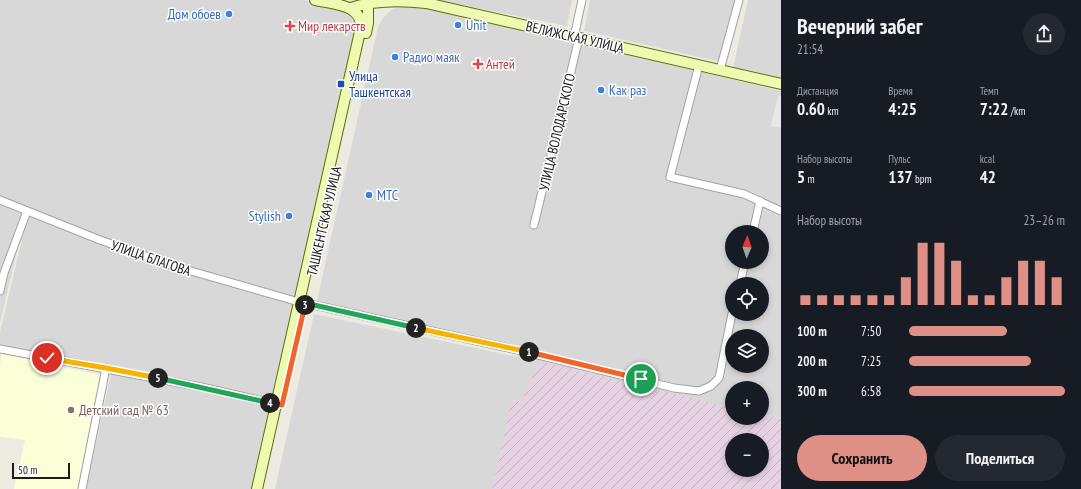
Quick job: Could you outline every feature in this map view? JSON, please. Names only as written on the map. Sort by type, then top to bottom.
[{"type":"main road","name":"ВЕЛИЖСКАЯ УЛИЦА","points":[[315,0],[359,3],[401,0],[426,3],[781,84]]},
{"type":"main road","name":"ТАШКЕНТСКАЯ УЛИЦА","points":[[302,302],[364,41],[368,18],[359,3]]},
{"type":"main road","name":"ТАШКЕНТСКАЯ УЛИЦА","points":[[264,489],[267,460],[361,27],[360,18],[355,12],[359,3]]},
{"type":"main road","name":"ТАШКЕНТСКАЯ УЛИЦА","points":[[257,489],[267,460]]},
{"type":"street","name":"УЛИЦА ВОЛОДАРСКОГО","points":[[534,225],[577,37],[582,0]]},
{"type":"street","points":[[720,70],[739,0]]},
{"type":"street","points":[[699,65],[670,177],[744,194],[781,211]]},
{"type":"street","name":"УЛИЦА БЛАГОВА","points":[[0,200],[113,245],[177,267],[302,302],[526,352],[674,388],[699,391],[711,386],[719,378],[731,321]]},
{"type":"street","points":[[755,225],[760,201]]},
{"type":"street","points":[[0,291],[4,273],[27,211]]},
{"type":"street","points":[[0,349],[201,387],[279,405]]},
{"type":"street","points":[[82,489],[106,368]]},
{"type":"shaded area","points":[[0,0],[304,0],[348,11],[358,23],[296,295],[290,296],[201,274],[0,200]]},
{"type":"shaded area","points":[[437,0],[572,0],[567,26]]},
{"type":"shaded area","points":[[590,0],[740,0],[726,63],[584,31]]},
{"type":"shaded area","points":[[748,0],[781,0],[781,79],[733,68]]},
{"type":"shaded area","points":[[416,5],[781,91],[781,418],[769,415],[769,381],[725,381],[725,406],[717,404],[522,402],[513,400],[492,489],[275,489],[314,314],[538,361],[523,350],[316,305],[378,27],[383,18],[391,10],[401,6]]},
{"type":"shaded area","points":[[778,96],[781,96],[781,128],[771,126]]},
{"type":"shaded area","points":[[0,203],[26,213],[0,323]]},
{"type":"shaded area","points":[[28,214],[77,232],[121,252],[184,273],[290,301],[296,305],[277,402],[0,349],[0,332]]},
{"type":"shaded area","points":[[2,354],[100,375],[77,489],[14,489],[25,440],[0,437],[0,364]]},
{"type":"shaded area","points":[[539,361],[725,406],[725,425],[769,425],[769,415],[781,418],[781,489],[492,489],[512,400],[522,401]]},
{"type":"shaded area","points":[[111,374],[276,404],[258,489],[86,489]]},
{"type":"place","name":"Дом обоев","points":[[229,14]]},
{"type":"place","name":"Unit","points":[[458,25]]},
{"type":"place","name":"Мир лекарств","points":[[290,26]]},
{"type":"place","name":"Радио маяк","points":[[395,57]]},
{"type":"place","name":"Антей","points":[[478,64]]},
{"type":"place","name":"Улица Ташкентская","points":[[341,84]]},
{"type":"place","name":"Как раз","points":[[601,90]]},
{"type":"place","name":"МТС","points":[[369,195]]},
{"type":"place","name":"Stylish","points":[[289,216]]},
{"type":"place","name":"Детский сад № 63","points":[[71,410]]},
{"type":"route","points":[[47,358],[201,387],[282,405],[305,303],[641,379]]}]
